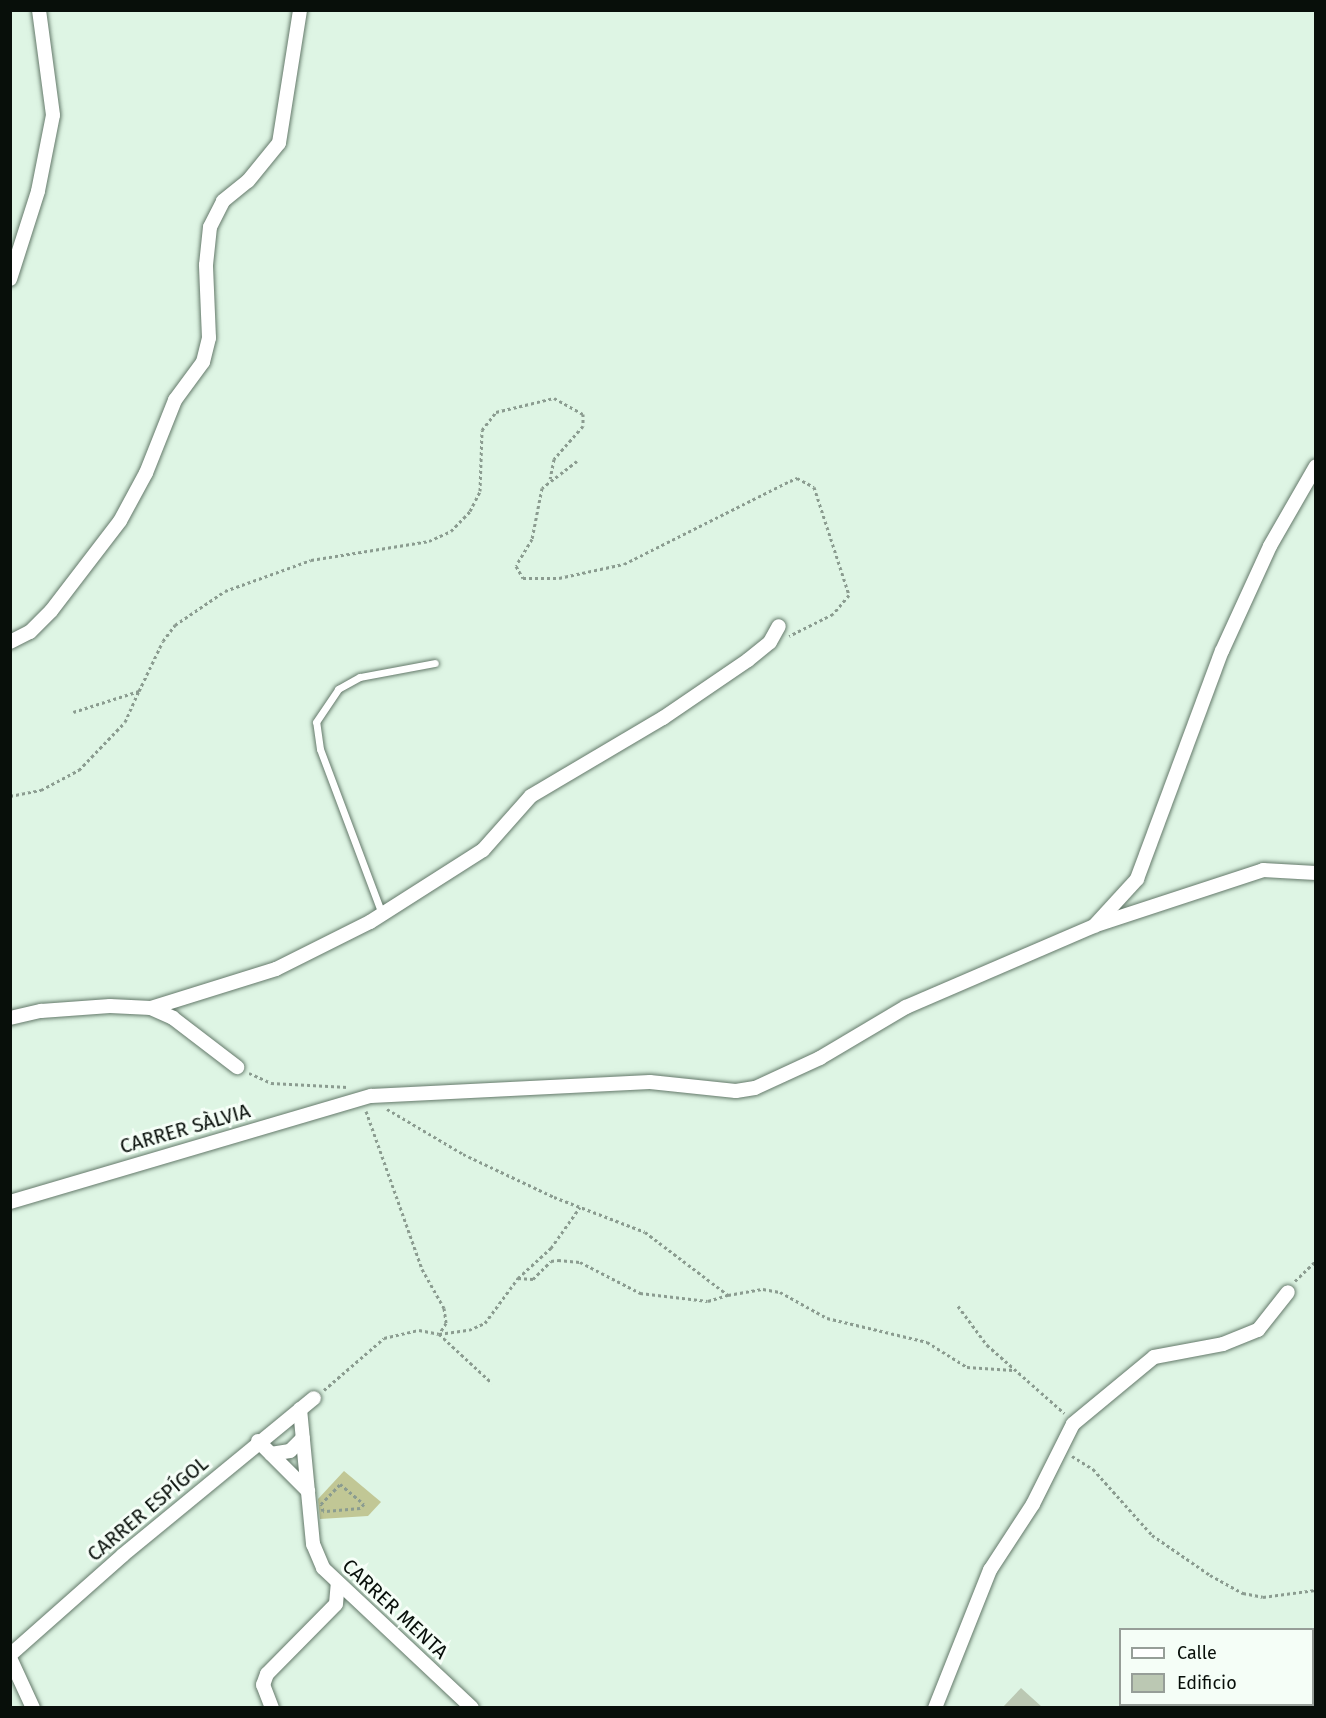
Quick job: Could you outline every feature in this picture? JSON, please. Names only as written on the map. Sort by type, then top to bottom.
[{"type":"street","points":[[10,279],[38,190],[54,115],[39,10]]},
{"type":"street","points":[[10,642],[30,632],[51,611],[120,521],[146,473],[175,400],[202,362],[209,338],[206,265],[210,227],[223,201],[254,175],[279,143],[300,10]]},
{"type":"street","points":[[1094,926],[1137,879],[1222,651],[1270,546],[1316,466]]},
{"type":"street","points":[[10,1018],[52,1010],[151,1008],[276,969],[382,914],[483,850],[531,796],[663,718],[770,642],[779,626]]},
{"type":"street","name":"CARRER SÀLVIA","points":[[10,1202],[368,1097],[650,1082],[736,1091],[755,1089],[820,1058],[906,1007],[1094,926],[1263,870],[1316,873]]},
{"type":"street","points":[[151,1008],[172,1018],[237,1067]]},
{"type":"street","points":[[935,1707],[990,1570],[1033,1504],[1073,1424],[1154,1358],[1223,1344],[1258,1330],[1288,1292]]},
{"type":"street","name":"CARRER ESPÍGOL","points":[[10,1657],[258,1441],[314,1398]]},
{"type":"street","name":"CARRER MENTA","points":[[300,1409],[313,1544],[323,1568],[472,1707]]},
{"type":"street","points":[[271,1454],[290,1450],[303,1438]]},
{"type":"street","points":[[258,1441],[308,1491]]},
{"type":"street","points":[[272,1707],[263,1685],[267,1674],[336,1604],[338,1583]]},
{"type":"street","points":[[336,1604],[365,1607]]},
{"type":"street","points":[[10,1657],[33,1707]]},
{"type":"lane","points":[[382,914],[320,749],[316,722],[338,689],[360,677],[435,663]]},
{"type":"path","points":[[10,796],[41,790],[79,770],[125,722],[163,641],[175,625],[225,591],[311,560],[429,541],[451,531],[470,511],[480,492],[482,430],[496,412],[554,398],[583,414],[583,426],[554,459],[550,479]]},
{"type":"path","points":[[578,461],[550,479],[542,488],[532,538],[516,566],[523,578],[559,578],[624,564],[797,478],[814,487],[849,595],[832,614],[799,633],[770,642]]},
{"type":"path","points":[[73,712],[139,691]]},
{"type":"path","points":[[237,1067],[271,1083],[354,1088],[402,1121],[453,1148],[580,1207],[645,1232],[728,1295]]},
{"type":"path","points":[[368,1097],[368,1119],[408,1220],[422,1269],[444,1308],[446,1323],[439,1334]]},
{"type":"path","points":[[314,1398],[384,1338],[401,1332],[439,1334],[469,1330],[485,1323],[518,1278],[551,1248],[580,1207]]},
{"type":"path","points":[[518,1278],[533,1279],[551,1261],[558,1260],[580,1262],[640,1293],[708,1301],[762,1289],[780,1292],[827,1318],[927,1342],[967,1367],[1013,1370]]},
{"type":"path","points":[[1288,1292],[1316,1261]]},
{"type":"path","points":[[958,1306],[987,1345],[1013,1370],[1057,1405],[1073,1424]]},
{"type":"path","points":[[439,1334],[492,1383]]},
{"type":"path","points":[[1060,1451],[1093,1468],[1152,1536],[1218,1579],[1244,1593],[1263,1597],[1316,1590]]},
{"type":"path","points":[[340,1484],[364,1504],[360,1508],[323,1511],[321,1504],[340,1484]]},
{"type":"green space","points":[[344,1471],[381,1502],[368,1516],[320,1519],[318,1499]]},
{"type":"building","points":[[1021,1688],[1042,1707],[1003,1707]]}]
